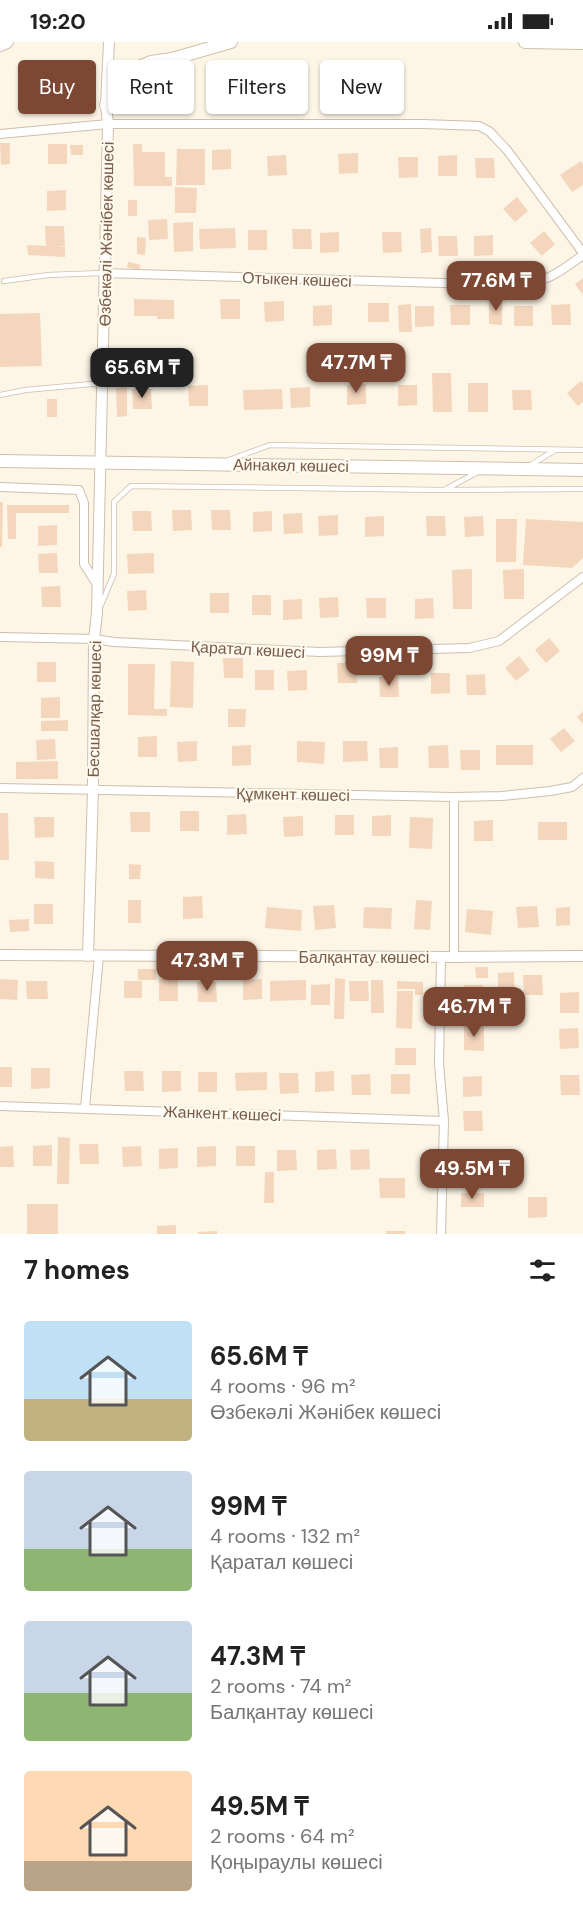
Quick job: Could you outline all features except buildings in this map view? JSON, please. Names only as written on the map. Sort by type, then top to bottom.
[{"type":"main road","points":[[0,45],[7,42]]},
{"type":"main road","points":[[106,105],[125,72],[151,62],[172,59],[231,42]]},
{"type":"main road","points":[[525,42],[583,43]]},
{"type":"main road","name":"Айнакөл көшесі","points":[[0,461],[583,470]]},
{"type":"street","name":"Өзбекәлі Жәнібек көшесі","points":[[101,462],[109,42]]},
{"type":"street","points":[[0,134],[108,124],[479,126],[489,131],[507,150],[583,254]]},
{"type":"street","name":"Отыкен көшесі","points":[[104,273],[513,285],[536,283],[548,279],[583,254]]},
{"type":"street","name":"Бесшалқар көшесі","points":[[94,956],[94,639],[97,613],[101,462]]},
{"type":"street","points":[[0,487],[79,490],[84,503],[84,564],[98,587]]},
{"type":"street","name":"Қаратал көшесі","points":[[0,637],[94,639],[114,642],[320,652],[469,648],[499,641],[583,577]]},
{"type":"street","name":"Құмкент көшесі","points":[[0,788],[454,797],[502,796],[550,791],[572,787],[583,778]]},
{"type":"street","points":[[454,797],[454,957]]},
{"type":"street","name":"Балқантау көшесі","points":[[0,955],[583,956]]},
{"type":"street","points":[[85,1108],[94,956]]},
{"type":"street","points":[[441,957],[440,1064],[444,1121],[441,1234]]},
{"type":"street","name":"Жанкент көшесі","points":[[0,1106],[444,1121]]},
{"type":"lane","name":"Отыкен көшесі","points":[[4,281],[48,275],[104,273]]},
{"type":"lane","points":[[0,395],[25,390],[103,383]]},
{"type":"lane","points":[[216,464],[270,445],[583,450]]},
{"type":"lane","points":[[524,469],[555,450]]},
{"type":"lane","points":[[444,490],[483,468]]},
{"type":"lane","points":[[97,613],[114,574],[114,502],[131,486],[444,490],[583,489]]}]
